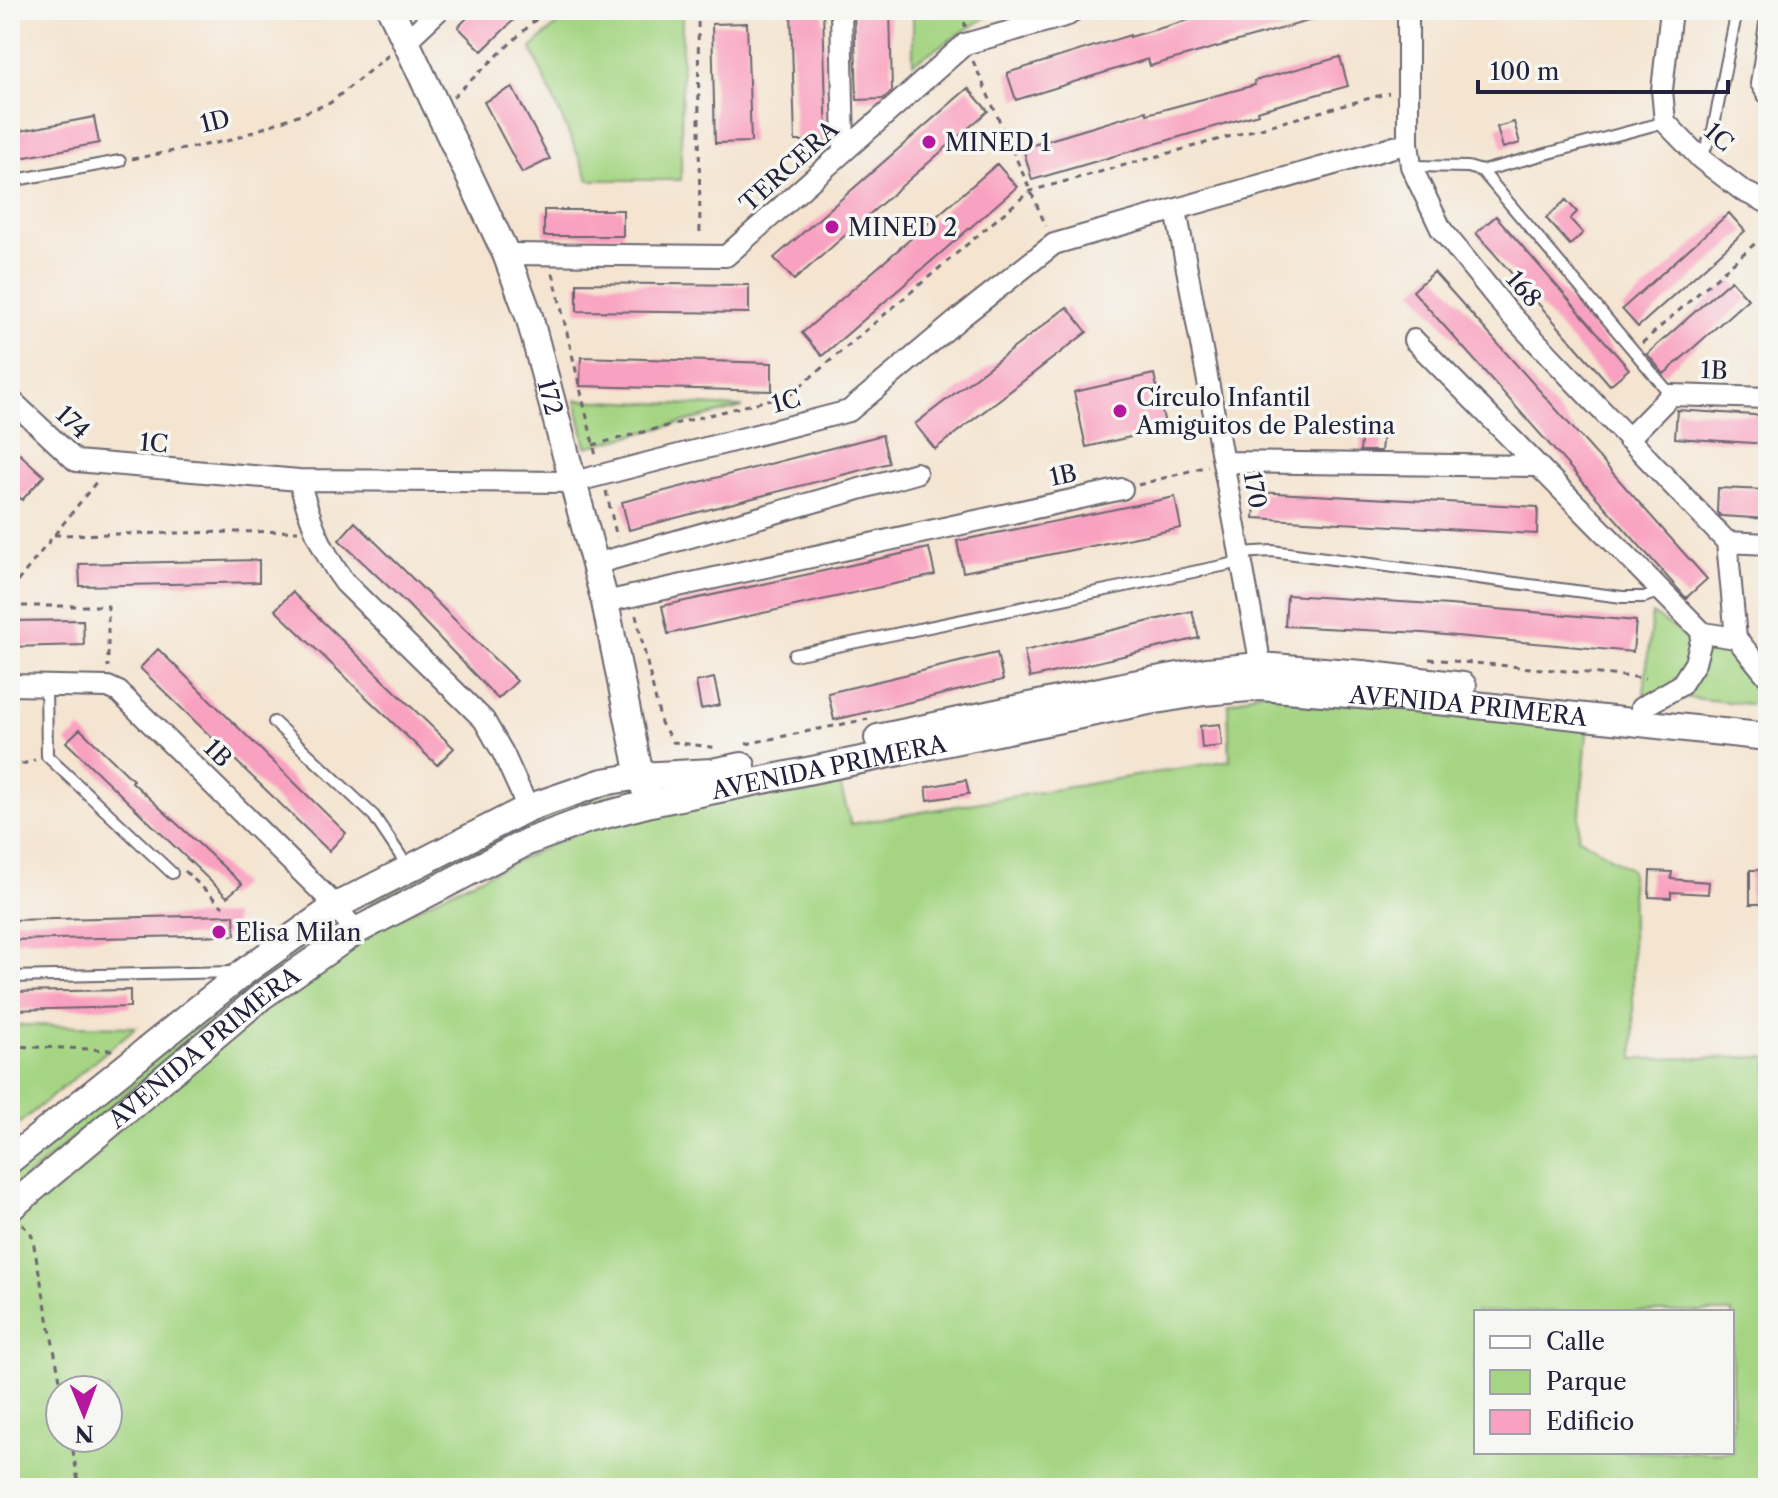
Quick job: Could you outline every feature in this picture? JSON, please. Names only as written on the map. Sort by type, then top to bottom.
[{"type":"street","name":"172","points":[[391,10],[506,254],[529,316],[605,602],[640,776],[651,803]]},
{"type":"street","points":[[406,41],[439,10]]},
{"type":"street","points":[[841,10],[844,151]]},
{"type":"street","name":"TERCERA","points":[[506,254],[726,256],[965,44],[1068,15],[1074,10]]},
{"type":"street","name":"168","points":[[1408,10],[1408,143],[1411,166],[1441,229],[1508,312],[1727,542]]},
{"type":"street","points":[[1665,122],[1662,90],[1671,10]]},
{"type":"street","name":"1C","points":[[1665,122],[1701,159],[1743,191],[1768,203]]},
{"type":"street","name":"1C","points":[[109,465],[299,480],[574,482],[849,411],[1054,244],[1408,143]]},
{"type":"street","name":"170","points":[[1176,210],[1260,676]]},
{"type":"street","points":[[1414,340],[1703,633],[1736,638]]},
{"type":"street","name":"1B","points":[[1628,439],[1671,395],[1768,398]]},
{"type":"street","name":"174","points":[[10,399],[76,461],[109,465]]},
{"type":"street","points":[[1223,462],[1538,466]]},
{"type":"street","points":[[595,564],[916,473]]},
{"type":"street","points":[[299,480],[314,531],[328,559],[345,583],[484,720],[494,734],[528,808]]},
{"type":"street","name":"1B","points":[[605,602],[1122,489]]},
{"type":"street","points":[[1768,544],[1727,542],[1736,638],[1768,677]]},
{"type":"street","points":[[1641,708],[1681,685],[1695,663],[1703,633]]},
{"type":"street","name":"AVENIDA PRIMERA","points":[[10,1160],[244,972],[336,906],[528,808],[603,782],[640,776],[712,772],[1207,671],[1448,702],[1768,737]]},
{"type":"street","name":"AVENIDA PRIMERA","points":[[10,1208],[262,996],[356,931],[527,842],[586,820],[651,803],[1204,692],[1260,676],[1362,674],[1768,720]]},
{"type":"street","points":[[10,685],[108,687]]},
{"type":"street","name":"1B","points":[[108,687],[119,692],[336,906],[356,931]]},
{"type":"lane","points":[[1701,159],[1713,130],[1737,10]]},
{"type":"lane","points":[[1767,10],[1756,84],[1763,96],[1768,97]]},
{"type":"lane","points":[[1411,166],[1468,167],[1482,171],[1665,122]]},
{"type":"lane","points":[[10,181],[120,161]]},
{"type":"lane","points":[[1482,171],[1671,395]]},
{"type":"lane","points":[[794,655],[1272,551],[1622,597],[1644,597],[1661,591]]},
{"type":"lane","points":[[46,684],[47,756],[172,873]]},
{"type":"lane","points":[[274,722],[374,816],[409,868]]},
{"type":"lane","points":[[10,977],[244,972]]},
{"type":"path","points":[[438,110],[546,10]]},
{"type":"path","points":[[698,10],[700,256]]},
{"type":"path","points":[[964,10],[965,44],[1054,244]]},
{"type":"path","points":[[1434,10],[1434,17]]},
{"type":"path","name":"1D","points":[[120,161],[231,140],[330,103],[406,41]]},
{"type":"path","points":[[593,445],[791,394],[1030,191],[1408,88]]},
{"type":"path","points":[[1633,351],[1768,232]]},
{"type":"path","points":[[549,254],[621,555]]},
{"type":"path","points":[[1122,489],[1223,462]]},
{"type":"path","points":[[10,591],[109,465]]},
{"type":"path","points":[[54,535],[314,531]]},
{"type":"path","points":[[632,596],[661,723],[673,742],[723,748]]},
{"type":"path","points":[[10,606],[108,606],[108,687]]},
{"type":"path","points":[[739,745],[880,717]]},
{"type":"path","points":[[10,1046],[144,1051]]},
{"type":"path","points":[[10,1208],[32,1236],[59,1374]]},
{"type":"path","points":[[74,1454],[79,1488]]},
{"type":"green space","points":[[573,10],[682,10],[681,180],[589,180],[531,48]]},
{"type":"green space","points":[[913,10],[1027,10],[988,16],[913,63]]},
{"type":"green space","points":[[576,400],[743,407],[586,447]]},
{"type":"green space","points":[[1652,614],[1688,637],[1724,651],[1768,706],[1644,693]]},
{"type":"green space","points":[[1267,689],[1588,722],[1578,837],[1631,870],[1634,1059],[1768,1057],[1768,1488],[10,1488],[10,1213],[305,966],[447,893],[611,817],[833,760],[851,824],[1230,760],[1228,704]]},
{"type":"green space","points":[[618,792],[601,802],[537,826],[375,910],[370,908],[370,902],[521,821],[585,799]]},
{"type":"green space","points":[[326,926],[328,932],[323,938],[249,990],[10,1191],[10,1172],[130,1074]]},
{"type":"green space","points":[[10,1025],[136,1027],[10,1131]]},
{"type":"building","points":[[475,10],[524,10],[482,51],[458,27]]},
{"type":"building","points":[[791,10],[823,10],[827,141],[795,141]]},
{"type":"building","points":[[854,10],[890,10],[892,91],[883,99],[857,100]]},
{"type":"building","points":[[1223,10],[1332,10],[1333,14],[1150,66],[1148,59],[1016,100],[1007,73]]},
{"type":"building","points":[[747,23],[751,142],[715,143],[712,24]]},
{"type":"building","points":[[1340,57],[1348,86],[1032,180],[1023,148],[1146,111],[1147,114],[1255,85],[1254,81]]},
{"type":"building","points":[[512,87],[550,159],[522,173],[484,102]]},
{"type":"building","points":[[968,88],[988,111],[794,280],[774,258]]},
{"type":"building","points":[[94,117],[99,143],[10,160],[10,133]]},
{"type":"building","points":[[1514,122],[1520,143],[1503,148],[1497,127]]},
{"type":"building","points":[[997,164],[1017,187],[822,356],[802,333]]},
{"type":"building","points":[[1566,200],[1577,212],[1570,219],[1583,233],[1570,245],[1546,218]]},
{"type":"building","points":[[544,210],[623,210],[623,236],[544,236]]},
{"type":"building","points":[[1729,213],[1745,231],[1638,327],[1622,309]]},
{"type":"building","points":[[1496,216],[1629,369],[1610,385],[1476,233]]},
{"type":"building","points":[[1434,272],[1707,579],[1686,598],[1413,291]]},
{"type":"building","points":[[1731,280],[1748,299],[1664,374],[1647,354]]},
{"type":"building","points":[[577,283],[749,285],[749,313],[577,311]]},
{"type":"building","points":[[1067,307],[1087,332],[935,449],[915,424]]},
{"type":"building","points":[[581,357],[772,363],[772,391],[580,386]]},
{"type":"building","name":"Círculo Infantil Amiguitos de Palestina","points":[[1154,374],[1166,429],[1086,447],[1074,392]]},
{"type":"building","points":[[1677,410],[1768,416],[1768,444],[1675,438]]},
{"type":"building","points":[[1362,431],[1383,432],[1381,451],[1360,451]]},
{"type":"building","points":[[882,435],[889,463],[629,530],[622,502]]},
{"type":"building","points":[[10,445],[44,476],[22,500],[10,489]]},
{"type":"building","points":[[1718,488],[1768,490],[1768,519],[1721,516],[1717,512]]},
{"type":"building","points":[[1256,492],[1538,507],[1537,534],[1254,518]]},
{"type":"building","points":[[1175,497],[1181,528],[963,572],[957,541]]},
{"type":"building","points":[[355,522],[517,681],[498,699],[407,604],[339,540]]},
{"type":"building","points":[[929,548],[935,575],[668,634],[662,606]]},
{"type":"building","points":[[259,560],[259,582],[80,586],[79,564]]},
{"type":"building","points":[[292,592],[454,748],[437,765],[275,610]]},
{"type":"building","points":[[1287,595],[1636,621],[1633,652],[1423,633],[1285,626]]},
{"type":"building","points":[[1192,611],[1199,638],[1030,678],[1024,651]]},
{"type":"building","points":[[83,620],[84,645],[10,647],[10,621]]},
{"type":"building","points":[[158,649],[346,833],[329,851],[140,668]]},
{"type":"building","points":[[997,653],[1003,680],[834,720],[828,693]]},
{"type":"building","points":[[714,678],[720,705],[701,709],[696,682]]},
{"type":"building","points":[[1220,724],[1222,746],[1202,748],[1200,726]]},
{"type":"building","points":[[80,729],[242,884],[227,897],[66,742]]},
{"type":"building","points":[[966,780],[969,794],[928,800],[926,787]]},
{"type":"building","points":[[1750,870],[1768,870],[1767,904],[1750,904]]},
{"type":"building","points":[[1650,871],[1672,872],[1671,879],[1709,882],[1708,894],[1671,892],[1671,898],[1649,897]]},
{"type":"building","points":[[234,915],[235,935],[10,940],[10,920]]},
{"type":"building","points":[[130,990],[130,1007],[10,1010],[10,992]]},
{"type":"place","name":"MINED 1","points":[[929,142]]},
{"type":"place","name":"MINED 2","points":[[832,227]]},
{"type":"place","name":"Círculo Infantil Amiguitos de Palestina","points":[[1120,411]]},
{"type":"place","name":"Elisa Milan","points":[[219,932]]}]
